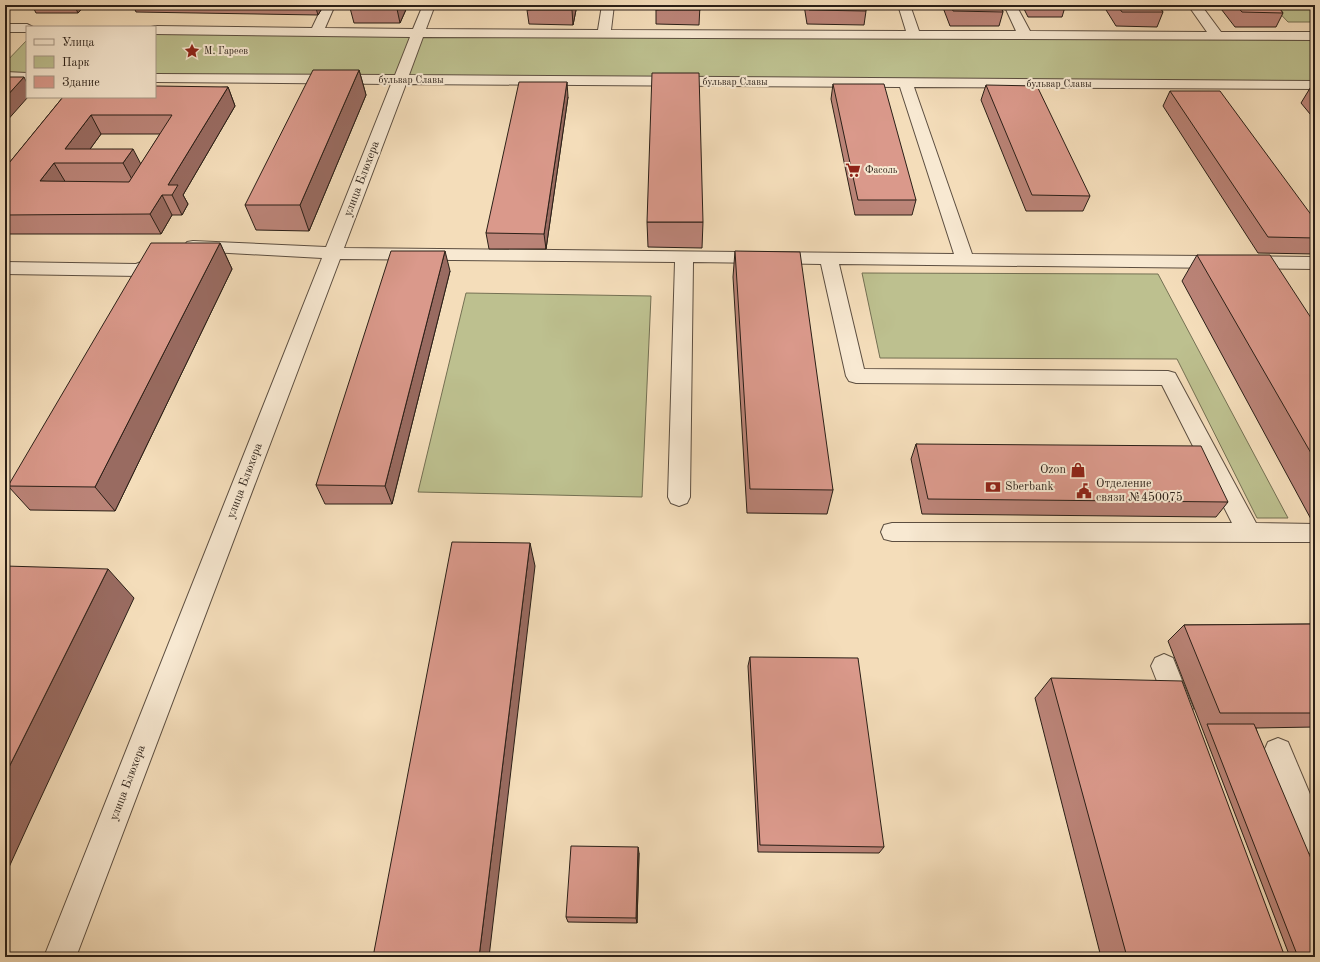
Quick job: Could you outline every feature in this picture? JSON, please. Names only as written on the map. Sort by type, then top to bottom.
[{"type":"street","points":[[316,32],[329,5]]},
{"type":"street","name":"улица Блюхера","points":[[60,957],[429,5]]},
{"type":"street","points":[[604,34],[608,5]]},
{"type":"street","points":[[904,5],[914,35]]},
{"type":"street","points":[[1010,5],[1025,35]]},
{"type":"street","points":[[1194,5],[1217,36]]},
{"type":"street","points":[[5,28],[26,28]]},
{"type":"street","points":[[156,30],[604,34],[1315,36]]},
{"type":"street","points":[[5,76],[26,77]]},
{"type":"street","name":"бульвар Славы","points":[[156,78],[1315,85]]},
{"type":"street","points":[[906,83],[966,260]]},
{"type":"street","points":[[5,268],[139,270],[194,246],[334,253],[1315,264]]},
{"type":"street","points":[[679,497],[684,257]]},
{"type":"street","points":[[829,258],[856,376],[1168,378],[1249,533]]},
{"type":"street","points":[[1259,263],[1272,283]]},
{"type":"street","points":[[892,532],[1315,533]]},
{"type":"street","points":[[1164,666],[1188,730]]},
{"type":"street","points":[[1278,751],[1315,841]]},
{"type":"green space","points":[[1272,5],[1315,5],[1315,22],[1288,22]]},
{"type":"green space","points":[[156,33],[1315,40],[1315,83],[156,75]]},
{"type":"green space","points":[[26,41],[26,74],[5,74],[5,63]]},
{"type":"green space","points":[[862,273],[1158,274],[1288,518],[1257,518],[1177,359],[880,358]]},
{"type":"green space","points":[[466,293],[651,296],[642,497],[418,492]]},
{"type":"building","points":[[352,5],[398,5],[397,9],[350,8]]},
{"type":"building","points":[[529,5],[573,5],[572,10],[527,10]]},
{"type":"building","points":[[656,5],[700,5],[700,10],[656,10]]},
{"type":"building","points":[[808,5],[865,5],[866,11],[809,10]]},
{"type":"building","points":[[951,5],[1000,5],[1003,12],[953,11]]},
{"type":"building","points":[[1031,5],[1064,5],[1065,7],[1032,7]]},
{"type":"building","points":[[1117,5],[1158,5],[1163,12],[1122,12]]},
{"type":"building","points":[[1236,5],[1277,5],[1283,13],[1242,12]]},
{"type":"building","points":[[313,70],[359,70],[300,205],[245,205]]},
{"type":"building","points":[[652,73],[699,73],[703,222],[647,222]]},
{"type":"building","points":[[5,77],[24,77],[5,98]]},
{"type":"building","points":[[519,82],[567,82],[544,234],[486,233]]},
{"type":"building","points":[[833,84],[884,84],[916,200],[858,200]]},
{"type":"building","points":[[986,85],[1037,86],[1090,196],[1032,195]]},
{"type":"building","points":[[156,86],[228,87],[168,185],[178,185],[172,195],[162,195],[150,214],[5,215],[5,168],[62,98],[156,98]],"holes":[[[91,115],[172,115],[129,182],[40,181],[54,163],[123,163],[133,149],[65,149]]]},
{"type":"building","points":[[1170,91],[1220,91],[1315,220],[1315,238],[1268,237]]},
{"type":"building","points":[[151,243],[220,243],[95,487],[8,486]]},
{"type":"building","points":[[391,251],[445,251],[385,486],[316,485]]},
{"type":"building","points":[[735,251],[800,252],[833,490],[750,489]]},
{"type":"building","points":[[1197,255],[1270,255],[1315,324],[1315,460]]},
{"type":"building","points":[[916,444],[1201,446],[1228,502],[928,499]]},
{"type":"building","points":[[452,542],[530,543],[479,957],[373,957]]},
{"type":"building","points":[[5,566],[108,569],[5,775]]},
{"type":"building","points":[[1315,624],[1315,713],[1220,713],[1184,625]]},
{"type":"building","points":[[750,657],[858,658],[884,847],[760,845]]},
{"type":"building","points":[[1051,678],[1182,681],[1285,957],[1127,957]]},
{"type":"building","points":[[1207,724],[1254,724],[1315,868],[1315,957],[1298,957]]},
{"type":"building","points":[[571,846],[638,847],[636,918],[566,917]]},
{"type":"place","name":"М. Гареев","points":[[192,51]]},
{"type":"place","name":"Фасоль","points":[[853,170]]},
{"type":"place","name":"Ozon","points":[[1078,470]]},
{"type":"place","name":"Sberbank","points":[[993,487]]},
{"type":"place","name":"Отделение связи №450075","points":[[1084,491]]}]
